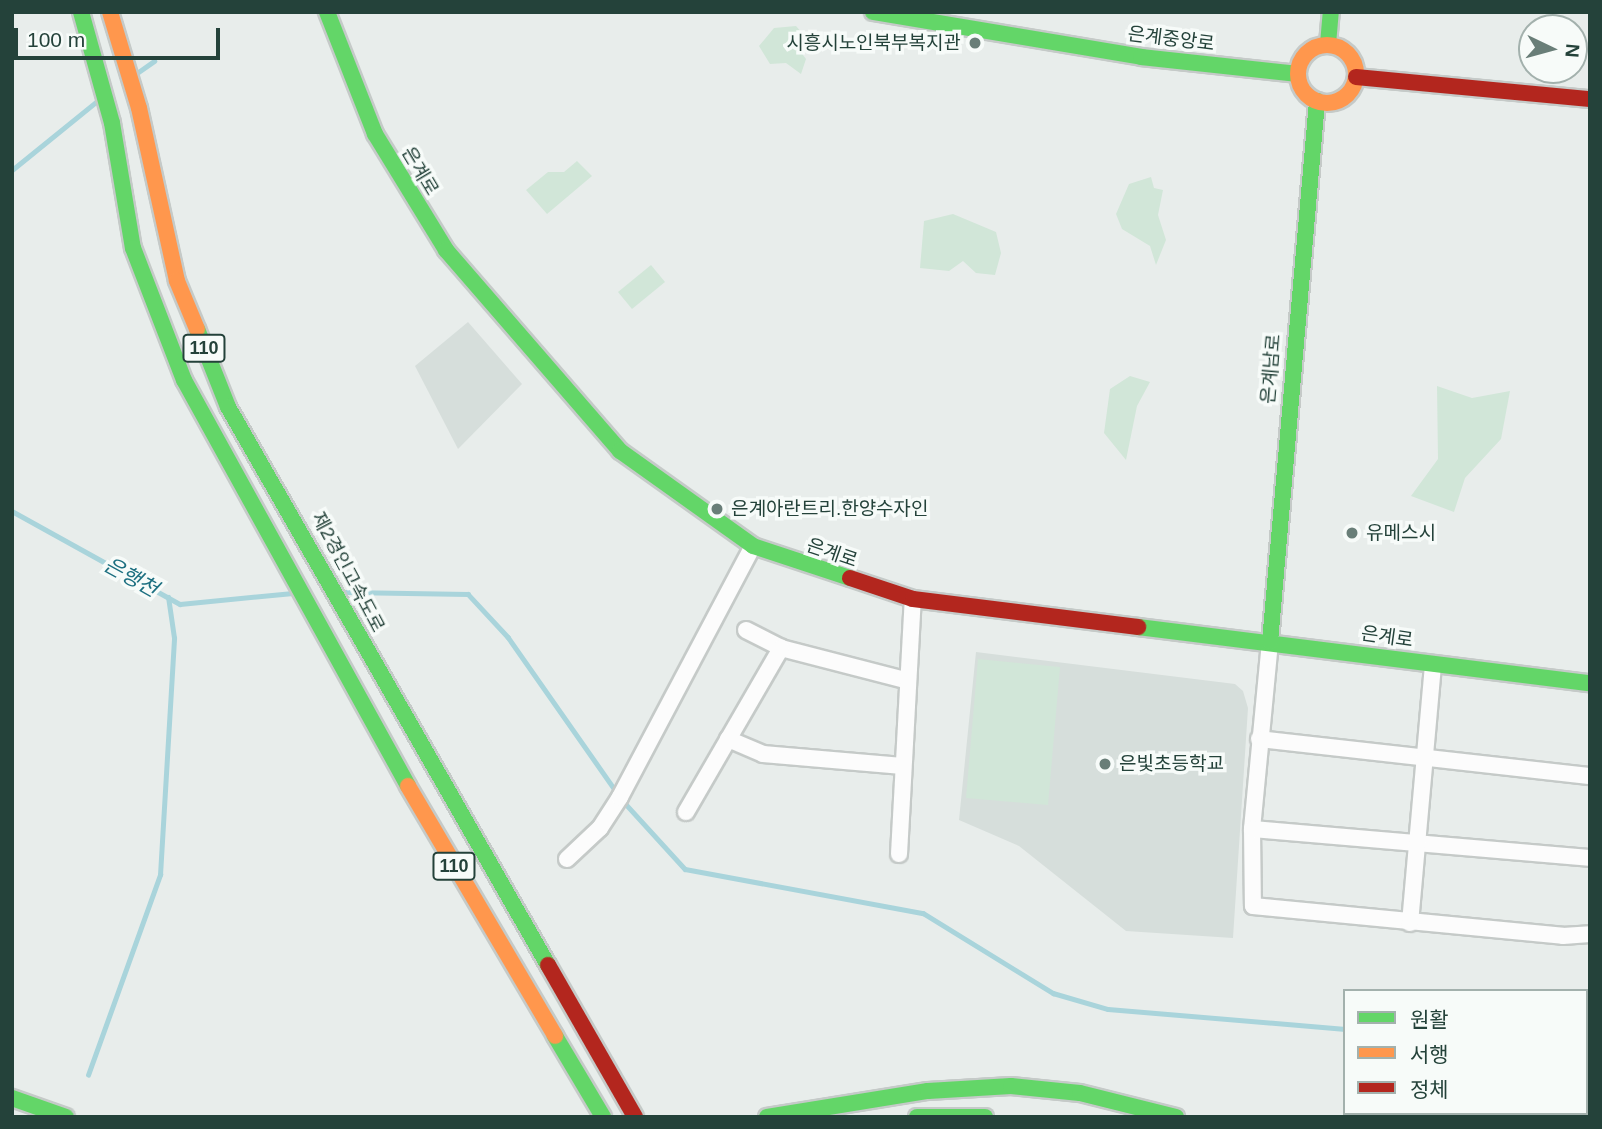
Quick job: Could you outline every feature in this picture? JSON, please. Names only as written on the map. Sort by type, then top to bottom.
[{"type":"main road","name":"110","points":[[81,12],[112,122],[133,248],[184,380],[313,610],[419,808],[603,1117]]},
{"type":"main road","name":"제2경인고속도로","points":[[110,12],[139,108],[187,306],[228,407],[324,565],[346,614],[635,1116]]},
{"type":"main road","name":"은계로","points":[[327,12],[375,134],[446,250],[486,302],[620,451],[753,545],[913,599],[1590,683]]},
{"type":"main road","name":"은계중앙로","points":[[873,12],[1141,57],[1298,74]]},
{"type":"main road","points":[[1328,44],[1331,12]]},
{"type":"main road","points":[[1328,44],[1352,59],[1356,77],[1342,99],[1317,102],[1303,90],[1298,74],[1304,56],[1328,44]]},
{"type":"main road","points":[[1356,77],[1590,99]]},
{"type":"main road","name":"은계남로","points":[[1270,642],[1317,102]]},
{"type":"main road","points":[[767,1117],[928,1091],[1011,1086],[1080,1093],[1176,1117]]},
{"type":"main road","points":[[12,1098],[66,1117]]},
{"type":"main road","points":[[917,1117],[985,1117]]},
{"type":"street","points":[[567,859],[600,828],[620,797],[753,545]]},
{"type":"street","points":[[899,854],[905,680],[913,599]]},
{"type":"street","points":[[746,630],[781,648],[905,680]]},
{"type":"street","points":[[1270,642],[1252,829],[1253,906],[1410,923],[1590,934]]},
{"type":"street","points":[[686,813],[781,648]]},
{"type":"street","points":[[1410,923],[1433,665]]},
{"type":"street","points":[[729,739],[755,753],[902,765]]},
{"type":"street","points":[[1259,739],[1590,776]]},
{"type":"street","points":[[1252,829],[1590,858]]},
{"type":"shaded area","points":[[468,322],[522,384],[458,449],[415,366]]},
{"type":"shaded area","name":"은빛초등학교","points":[[976,652],[1235,684],[1243,691],[1248,708],[1233,938],[1126,931],[1019,846],[959,820]]},
{"type":"green space","points":[[796,26],[811,43],[800,51],[806,59],[801,74],[786,63],[770,64],[759,46],[774,28]]},
{"type":"green space","points":[[577,161],[592,176],[547,214],[526,190],[548,172],[564,172]]},
{"type":"green space","points":[[1151,177],[1154,188],[1163,190],[1158,215],[1166,240],[1156,265],[1150,246],[1122,229],[1116,214],[1129,184]]},
{"type":"green space","points":[[953,214],[996,232],[1001,253],[995,275],[976,273],[963,261],[949,271],[920,268],[924,221]]},
{"type":"green space","points":[[651,265],[665,282],[632,309],[618,292]]},
{"type":"green space","points":[[1130,376],[1150,382],[1137,406],[1126,460],[1104,433],[1110,389]]},
{"type":"green space","points":[[1437,386],[1472,398],[1510,391],[1501,439],[1465,478],[1454,512],[1411,496],[1438,459]]},
{"type":"green space","points":[[978,659],[1060,667],[1048,805],[966,798]]},
{"type":"waterway","points":[[137,73],[154,61]]},
{"type":"waterway","points":[[12,170],[96,102]]},
{"type":"waterway","name":"은행천","points":[[12,511],[180,604],[292,593]]},
{"type":"waterway","points":[[346,592],[468,594],[508,637],[618,794]]},
{"type":"waterway","points":[[88,1075],[160,875],[174,638],[168,597]]},
{"type":"waterway","points":[[623,801],[685,869],[923,913],[1053,993],[1108,1009],[1343,1029]]},
{"type":"traffic: fast","points":[[81,12],[112,123],[133,248],[184,380],[408,786]]},
{"type":"traffic: fast","points":[[327,12],[375,134],[446,250],[620,451],[753,546],[850,578]]},
{"type":"traffic: fast","points":[[873,12],[1141,57],[1298,74]]},
{"type":"traffic: fast","points":[[1328,44],[1331,12]]},
{"type":"traffic: fast","points":[[1270,642],[1317,101]]},
{"type":"traffic: fast","points":[[197,329],[228,407],[548,965]]},
{"type":"traffic: fast","points":[[1138,627],[1590,683]]},
{"type":"traffic: fast","points":[[555,1036],[603,1117]]},
{"type":"traffic: fast","points":[[767,1117],[928,1091],[1011,1086],[1080,1093],[1176,1117]]},
{"type":"traffic: fast","points":[[12,1098],[66,1117]]},
{"type":"traffic: fast","points":[[1537,1117],[1540,1115]]},
{"type":"traffic: fast","points":[[917,1117],[985,1117]]},
{"type":"traffic: slow","points":[[110,12],[139,108],[177,281],[197,329]]},
{"type":"traffic: slow","points":[[1321,45],[1333,45],[1348,53],[1356,68],[1356,74],[1356,80],[1348,95],[1333,103],[1321,103],[1306,95],[1298,80],[1298,68],[1306,53],[1321,45]]},
{"type":"traffic: slow","points":[[408,786],[555,1036]]},
{"type":"traffic: jam","points":[[1356,77],[1590,99]]},
{"type":"traffic: jam","points":[[850,578],[913,599],[1138,627]]},
{"type":"traffic: jam","points":[[548,965],[635,1117]]},
{"type":"place","name":"시흥시노인북부복지관","points":[[975,43]]},
{"type":"place","name":"은계아란트리.한양수자인","points":[[717,509]]},
{"type":"place","name":"유메스시","points":[[1352,533]]},
{"type":"place","name":"은빛초등학교","points":[[1105,764]]}]
